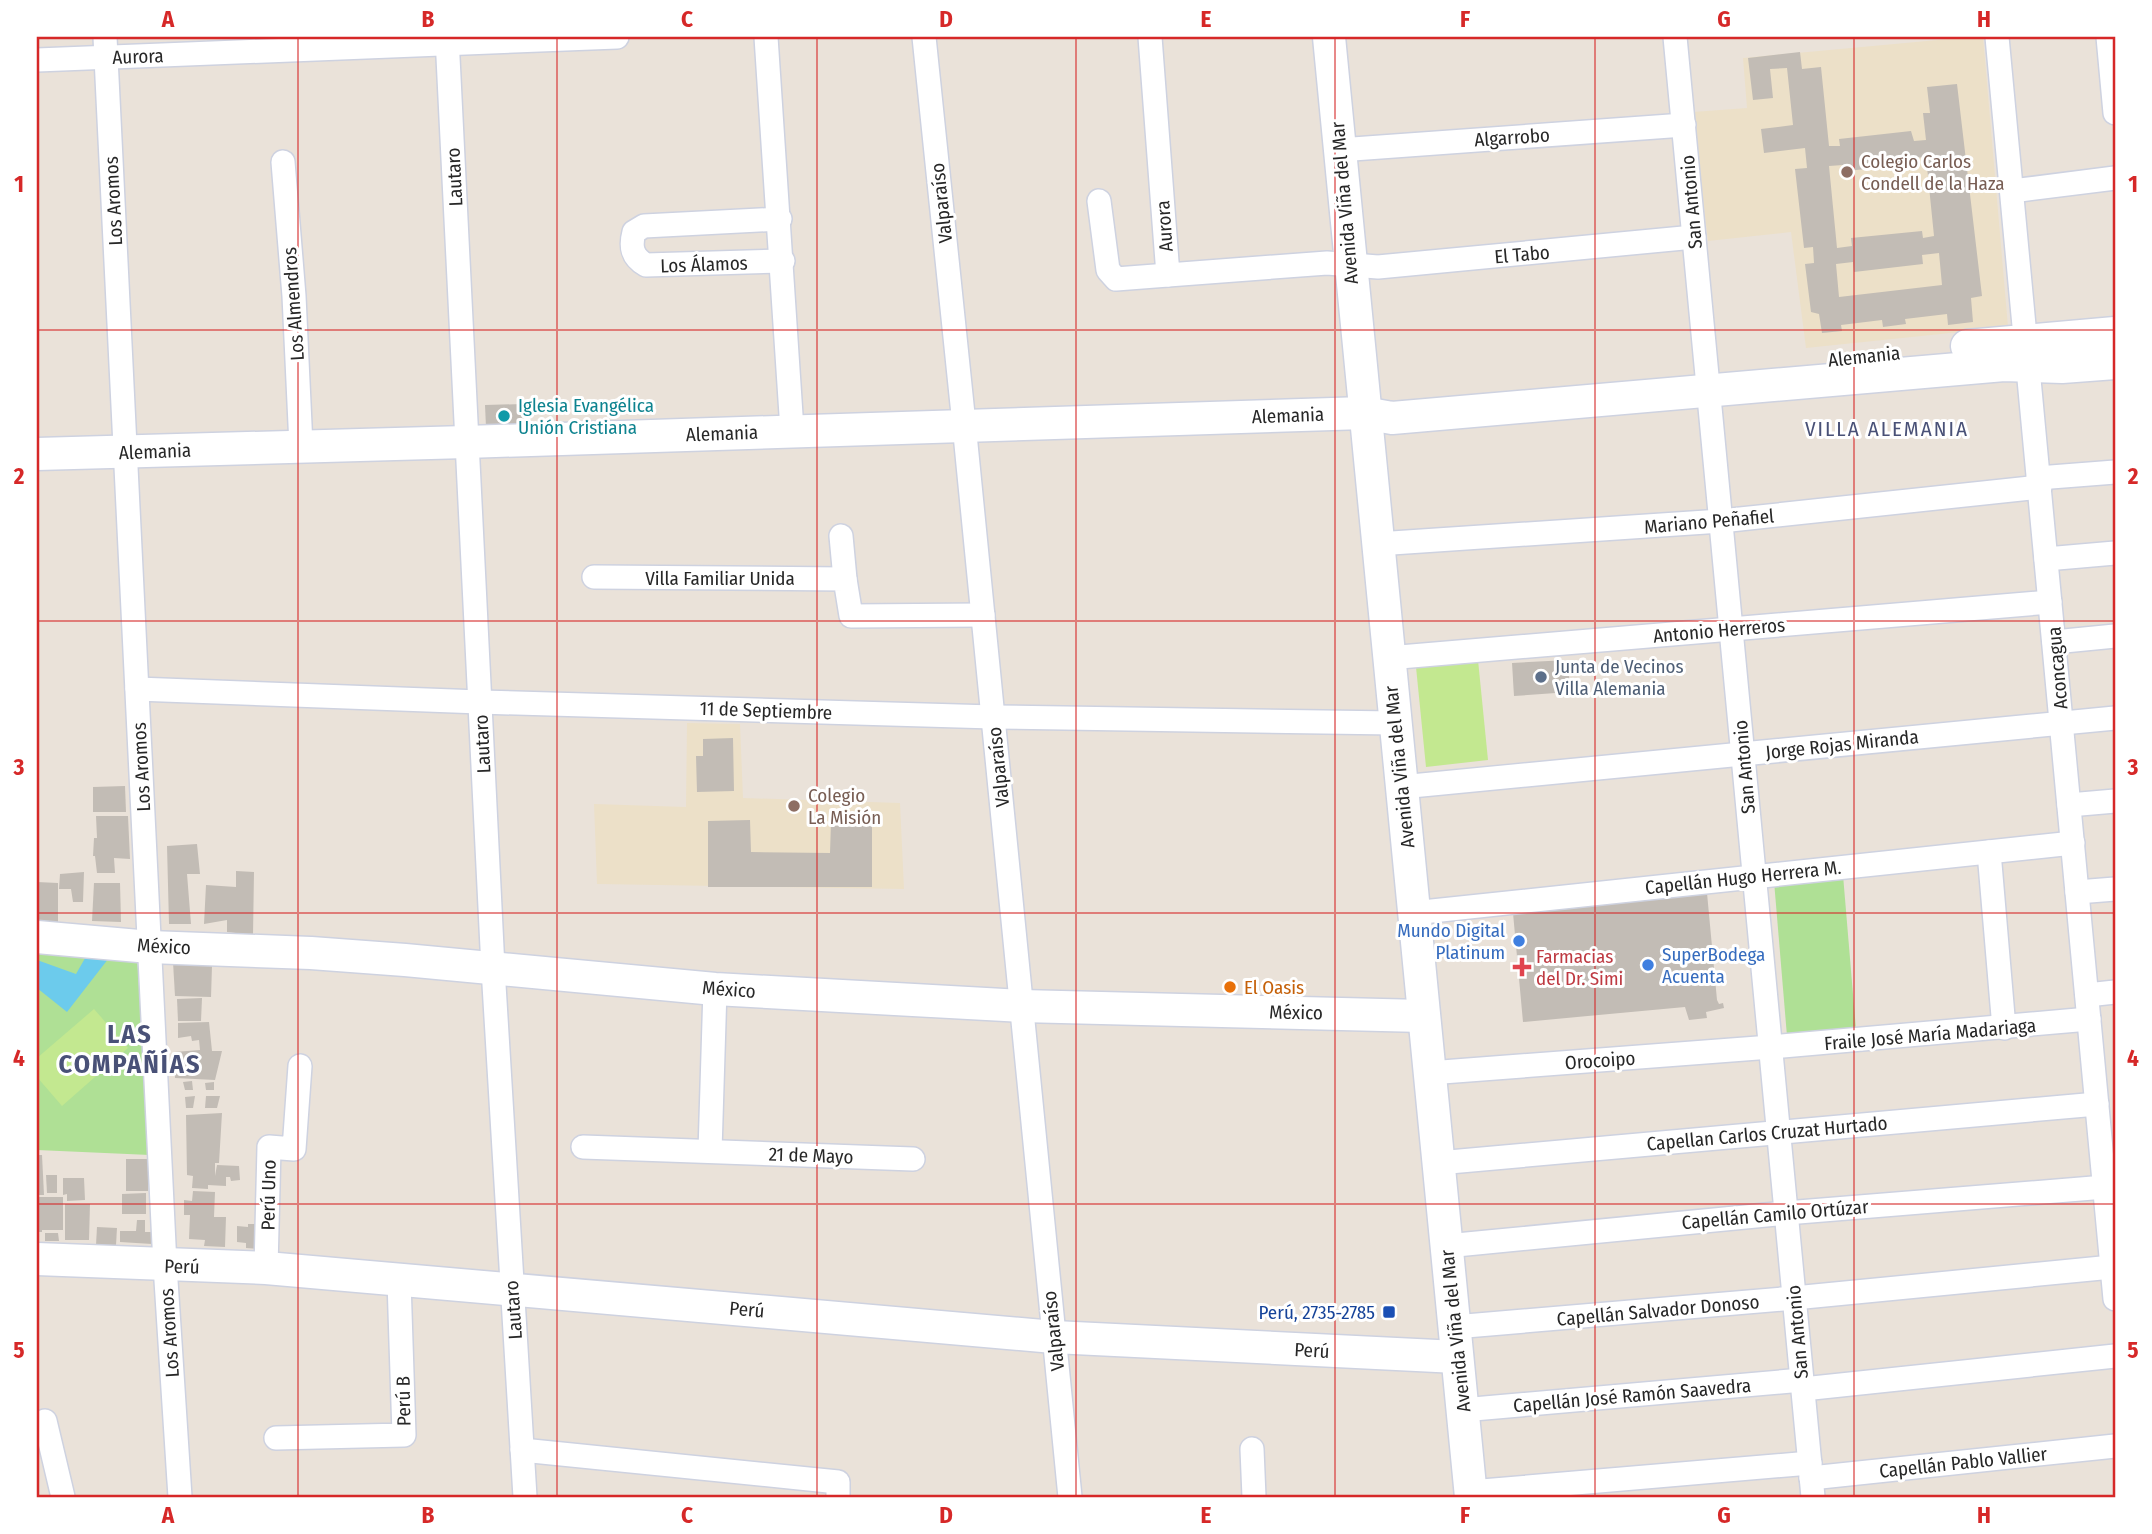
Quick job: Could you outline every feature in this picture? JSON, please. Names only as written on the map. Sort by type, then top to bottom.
[{"type":"main road","name":"Avenida Viña del Mar","points":[[1329,37],[1471,1495]]},
{"type":"main road","name":"Alemania","points":[[37,454],[1364,413],[1404,418],[1708,382],[1977,367],[2115,333]]},
{"type":"main road","name":"Alemania","points":[[2027,354],[2062,367],[2115,363]]},
{"type":"main road","name":"México","points":[[37,937],[150,947],[311,953],[715,989],[1021,1006],[1423,1016]]},
{"type":"main road","name":"Perú","points":[[37,1259],[266,1268],[1054,1337],[1456,1342]]},
{"type":"street","name":"Aurora","points":[[37,60],[106,47],[617,37]]},
{"type":"street","points":[[766,37],[783,261],[792,430]]},
{"type":"street","name":"Valparaíso","points":[[924,37],[1070,1497]]},
{"type":"street","name":"Aurora","points":[[1150,37],[1168,275],[1327,263],[1350,265]]},
{"type":"street","name":"San Antonio","points":[[1675,37],[1811,1479]]},
{"type":"street","name":"Aconcagua","points":[[1997,37],[2089,1019],[2103,1092],[2115,1299]]},
{"type":"street","points":[[2108,37],[2115,113]]},
{"type":"street","name":"Lautaro","points":[[447,40],[493,968],[525,1497]]},
{"type":"street","name":"Los Aromos","points":[[106,47],[165,1265],[180,1497]]},
{"type":"street","name":"Algarrobo","points":[[1339,150],[1684,125]]},
{"type":"street","name":"Los Almendros","points":[[283,162],[294,296],[301,446]]},
{"type":"street","points":[[2012,191],[2115,178]]},
{"type":"street","points":[[1099,201],[1108,270],[1112,276],[1116,279],[1168,275]]},
{"type":"street","name":"Los Álamos","points":[[780,219],[644,226],[634,232],[631,245],[637,260],[646,265],[783,261]]},
{"type":"street","name":"El Tabo","points":[[1350,265],[1378,267],[1694,237]]},
{"type":"street","name":"Mariano Peñafiel","points":[[1377,544],[1721,522],[2115,472]]},
{"type":"street","points":[[841,536],[851,615],[983,615]]},
{"type":"street","points":[[2046,559],[2115,553]]},
{"type":"street","name":"Villa Familiar Unida","points":[[594,577],[845,579]]},
{"type":"street","name":"Antonio Herreros","points":[[1388,658],[2050,602]]},
{"type":"street","points":[[2054,642],[2115,636]]},
{"type":"street","name":"11 de Septiembre","points":[[137,689],[993,717],[1395,723]]},
{"type":"street","name":"Jorge Rojas Miranda","points":[[1401,787],[2115,718]]},
{"type":"street","points":[[2069,805],[2115,801]]},
{"type":"street","name":"Capellán Hugo Herrera M.","points":[[1413,913],[2073,843]]},
{"type":"street","points":[[1989,852],[2004,1028]]},
{"type":"street","points":[[2077,892],[2115,889]]},
{"type":"street","points":[[710,1151],[715,989]]},
{"type":"street","points":[[2087,995],[2115,992]]},
{"type":"street","name":"Fraile José María Madariaga","points":[[1771,1047],[2089,1019]]},
{"type":"street","name":"Orocoipo","points":[[1429,1073],[1771,1047]]},
{"type":"street","name":"Perú Uno","points":[[266,1268],[269,1147],[294,1150],[300,1066]]},
{"type":"street","name":"Capellan Carlos Cruzat Hurtado","points":[[1438,1163],[1779,1132],[2103,1092]]},
{"type":"street","name":"21 de Mayo","points":[[583,1147],[913,1160]]},
{"type":"street","name":"Capellán Camilo Ortúzar","points":[[1446,1246],[2108,1181]]},
{"type":"street","name":"Capellán Salvador Donoso","points":[[1456,1342],[1794,1298],[2113,1271]]},
{"type":"street","name":"Perú B","points":[[276,1438],[404,1435],[399,1281]]},
{"type":"street","name":"Capellán José Ramón Saavedra","points":[[1462,1410],[1802,1385],[2115,1356]]},
{"type":"street","points":[[46,1421],[63,1497]]},
{"type":"street","name":"Capellán Pablo Vallier","points":[[1471,1495],[1811,1479],[2115,1446]]},
{"type":"street","points":[[1252,1449],[1254,1497]]},
{"type":"street","points":[[522,1450],[838,1482],[838,1497]]},
{"type":"shaded area","name":"Colegio Carlos Condell de la Haza","points":[[1983,37],[2008,327],[1806,348],[1791,232],[1708,241],[1693,112],[1747,108],[1743,58]]},
{"type":"shaded area","name":"Colegio La Misión","points":[[687,723],[740,724],[743,798],[900,803],[904,889],[597,884],[594,804],[686,807]]},
{"type":"green space","points":[[1478,660],[1488,760],[1426,767],[1416,667]]},
{"type":"green space","points":[[1843,875],[1856,1030],[1787,1036],[1774,881]]},
{"type":"green space","points":[[37,951],[137,956],[150,1155],[37,1150]]},
{"type":"green space","points":[[94,1009],[128,1048],[62,1106],[37,1077],[37,1058]]},
{"type":"water","points":[[88,953],[112,954],[67,1012],[37,988],[37,960],[76,974]]},
{"type":"building","points":[[1800,52],[1802,69],[1821,67],[1829,146],[1840,146],[1839,139],[1911,131],[1914,141],[1926,140],[1923,113],[1930,113],[1927,87],[1957,84],[1982,296],[1971,298],[1973,322],[1948,325],[1947,314],[1905,319],[1906,324],[1883,327],[1882,320],[1841,325],[1842,331],[1822,333],[1819,314],[1811,312],[1805,264],[1814,263],[1813,247],[1804,248],[1795,169],[1807,168],[1805,148],[1764,153],[1761,129],[1793,125],[1787,68],[1770,69],[1773,98],[1753,100],[1748,58]],"holes":[[[1926,157],[1934,236],[1923,238],[1922,231],[1851,238],[1852,246],[1837,248],[1829,166],[1843,165],[1844,171],[1914,165],[1914,158]],[[1939,253],[1942,285],[1839,297],[1836,264],[1853,262],[1854,272],[1923,264],[1922,255]]]},
{"type":"building","name":"Iglesia Evangélica Unión Cristiana","points":[[522,404],[523,426],[486,427],[485,405]]},
{"type":"building","name":"Junta de Vecinos Villa Alemania","points":[[1568,660],[1570,692],[1514,696],[1512,663]]},
{"type":"building","points":[[733,738],[734,791],[697,792],[696,756],[703,756],[703,739]]},
{"type":"building","points":[[125,786],[126,812],[93,812],[93,787]]},
{"type":"building","points":[[96,816],[128,816],[130,859],[114,858],[115,873],[97,873],[93,856],[94,838],[97,838]]},
{"type":"building","points":[[750,820],[751,852],[830,853],[831,822],[872,822],[872,887],[708,887],[708,821]]},
{"type":"building","points":[[197,844],[200,874],[187,874],[191,924],[169,924],[167,846]]},
{"type":"building","points":[[236,871],[254,872],[253,935],[227,932],[227,920],[204,924],[206,885],[236,887]]},
{"type":"building","points":[[84,872],[83,902],[73,902],[71,889],[59,889],[60,874]]},
{"type":"building","points":[[37,882],[58,883],[58,923],[37,922]]},
{"type":"building","points":[[94,883],[120,883],[121,922],[92,921]]},
{"type":"building","points":[[1707,893],[1717,1000],[1719,1004],[1723,1003],[1724,1008],[1706,1012],[1707,1018],[1689,1020],[1685,1007],[1523,1022],[1513,913]]},
{"type":"building","points":[[173,962],[212,965],[211,997],[175,996]]},
{"type":"building","points":[[202,998],[201,1021],[178,1021],[177,999]]},
{"type":"building","points":[[209,1022],[212,1051],[222,1051],[215,1080],[175,1078],[174,1052],[200,1050],[199,1040],[192,1041],[191,1036],[178,1038],[178,1023]]},
{"type":"building","points":[[192,1081],[193,1090],[185,1090],[183,1082]]},
{"type":"building","points":[[214,1082],[214,1090],[206,1090],[205,1083]]},
{"type":"building","points":[[195,1096],[193,1108],[186,1108],[185,1097]]},
{"type":"building","points":[[206,1096],[220,1096],[217,1108],[205,1108]]},
{"type":"building","points":[[222,1113],[219,1163],[215,1163],[215,1176],[217,1165],[239,1166],[240,1180],[231,1181],[230,1177],[226,1177],[226,1186],[192,1188],[193,1176],[187,1175],[186,1115]]},
{"type":"building","points":[[37,1155],[42,1155],[44,1195],[37,1195]]},
{"type":"building","points":[[126,1159],[148,1159],[148,1191],[126,1191]]},
{"type":"building","points":[[46,1175],[57,1175],[57,1193],[47,1193]]},
{"type":"building","points":[[63,1178],[84,1178],[85,1200],[67,1201],[67,1194],[63,1195]]},
{"type":"building","points":[[193,1191],[215,1192],[214,1217],[226,1217],[225,1247],[204,1246],[205,1240],[189,1239],[190,1215],[184,1215],[184,1200],[192,1201]]},
{"type":"building","points":[[146,1193],[146,1214],[122,1214],[122,1194]]},
{"type":"building","points":[[37,1197],[63,1197],[63,1230],[37,1232]]},
{"type":"building","points":[[65,1204],[90,1204],[89,1240],[65,1240]]},
{"type":"building","points":[[137,1220],[145,1220],[145,1232],[152,1232],[152,1244],[120,1242],[120,1231],[136,1231]]},
{"type":"building","points":[[248,1224],[260,1224],[260,1249],[246,1248],[246,1243],[237,1242],[237,1226],[248,1227]]},
{"type":"building","points":[[97,1227],[117,1228],[116,1245],[96,1245]]},
{"type":"building","points":[[45,1233],[58,1233],[59,1241],[45,1241]]},
{"type":"place","name":"Colegio Carlos Condell de la Haza","points":[[1847,172]]},
{"type":"place","name":"Iglesia Evangélica Unión Cristiana","points":[[504,416]]},
{"type":"place","name":"Junta de Vecinos Villa Alemania","points":[[1541,677]]},
{"type":"place","name":"Colegio La Misión","points":[[794,806]]},
{"type":"place","name":"Mundo Digital Platinum","points":[[1519,941]]},
{"type":"place","name":"SuperBodega Acuenta","points":[[1648,965]]},
{"type":"place","name":"Farmacias del Dr. Simi","points":[[1522,967]]},
{"type":"place","name":"El Oasis","points":[[1230,987]]},
{"type":"place","name":"Perú, 2735-2785","points":[[1389,1312]]},
{"type":"district","name":"VILLA ALEMANIA","points":[[1887,429]]},
{"type":"district","name":"LAS COMPAÑÍAS","points":[[130,1049]]}]
